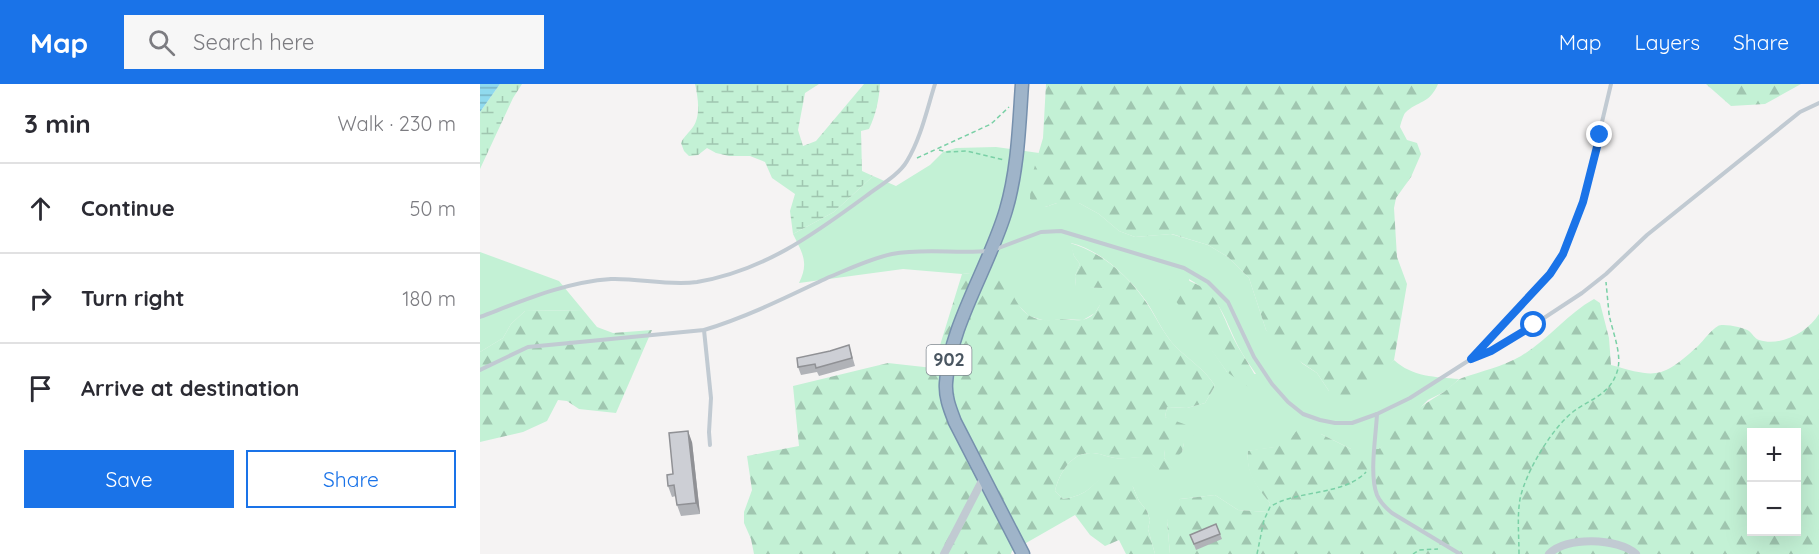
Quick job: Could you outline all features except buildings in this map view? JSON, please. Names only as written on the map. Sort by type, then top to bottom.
[{"type":"highway","name":"902","points":[[1022,84],[1016,165],[1005,212],[956,337],[948,364],[946,384],[952,415],[1023,554]]},
{"type":"street","points":[[944,554],[984,477]]},
{"type":"street","points":[[1549,554],[1571,543],[1596,542],[1621,546],[1636,554]]},
{"type":"lane","points":[[480,317],[558,288],[584,283],[627,279],[696,282],[746,268],[798,245],[892,177],[907,163],[935,84]]},
{"type":"lane","points":[[1471,359],[1550,274],[1563,254],[1583,202],[1611,84]]},
{"type":"lane","points":[[480,370],[528,347],[704,330],[732,321],[862,263],[893,254],[991,250],[1041,232],[1061,231],[1184,268],[1209,282],[1228,302],[1254,357],[1272,384],[1288,402],[1304,414],[1320,420],[1352,423],[1410,398],[1471,359],[1518,336],[1582,293],[1606,274],[1647,235],[1800,112],[1819,103]]},
{"type":"lane","points":[[704,330],[711,398],[710,445]]},
{"type":"lane","points":[[1377,414],[1374,485],[1377,495],[1392,513],[1448,549],[1460,554]]},
{"type":"path","points":[[907,163],[991,123],[1009,108]]},
{"type":"path","points":[[937,149],[947,152],[967,151],[1016,165]]},
{"type":"path","points":[[1519,554],[1518,513],[1524,485],[1545,443],[1567,417],[1606,391],[1617,373],[1619,360],[1609,312],[1606,274]]},
{"type":"path","points":[[1257,554],[1264,520],[1270,507],[1283,501],[1316,494],[1347,483],[1364,474],[1375,458]]},
{"type":"path","points":[[1413,554],[1419,550],[1448,549]]},
{"type":"green space","points":[[500,84],[522,84],[513,98],[480,169],[480,112]]},
{"type":"green space","points":[[695,84],[819,84],[805,93],[798,130],[803,146],[816,141],[864,84],[880,84],[877,107],[869,129],[861,131],[862,171],[873,176],[834,212],[793,234],[790,211],[795,194],[772,178],[765,162],[750,156],[729,156],[716,153],[707,148],[698,155],[689,156],[684,151],[681,143],[696,123],[698,112]]},
{"type":"green space","points":[[1046,84],[1438,84],[1431,96],[1405,113],[1400,127],[1407,140],[1417,143],[1421,154],[1411,177],[1396,198],[1394,208],[1397,257],[1407,284],[1394,360],[1365,392],[1356,398],[1342,399],[1329,391],[1317,373],[1277,346],[1266,330],[1249,278],[1228,257],[1208,245],[1172,234],[1135,237],[1119,231],[1099,214],[1079,203],[1057,203],[1045,207],[1030,199],[1031,179],[1043,138]]},
{"type":"green space","points":[[1706,84],[1801,84],[1765,104],[1731,106]]},
{"type":"green space","points":[[996,147],[1039,153],[1037,162],[1045,207],[1057,203],[1079,203],[1099,214],[1119,231],[1135,237],[1171,234],[1208,245],[1228,257],[1249,278],[1266,330],[1303,364],[1317,373],[1329,391],[1385,368],[1394,360],[1416,373],[1459,379],[1446,391],[1428,400],[1379,449],[1351,449],[1321,434],[1292,439],[1283,446],[1248,451],[1251,473],[1270,503],[1268,512],[1238,510],[1215,495],[1180,499],[1167,521],[1170,554],[1155,554],[1148,529],[1150,520],[1133,487],[1103,476],[1089,489],[1076,496],[1063,499],[1055,491],[1067,465],[1078,456],[1085,454],[1095,453],[1119,458],[1144,457],[1159,470],[1173,470],[1164,458],[1165,449],[1182,452],[1184,443],[1176,423],[1165,417],[1167,407],[1187,408],[1205,403],[1215,386],[1202,370],[1172,342],[1146,301],[1113,265],[1092,251],[1071,243],[1074,256],[1080,264],[1075,276],[1076,286],[1103,288],[1103,300],[1095,313],[1083,320],[1046,321],[1029,316],[1016,303],[1011,293],[984,272],[962,274],[903,269],[799,283],[804,270],[804,258],[793,234],[834,212],[873,176],[896,186],[930,165],[943,152],[956,148]],"holes":[[[1189,279],[1215,300],[1240,350],[1256,374],[1227,372],[1196,327]]]},
{"type":"green space","points":[[1070,243],[1104,259],[1124,275],[1141,295],[1172,343],[1202,370],[1215,386],[1205,403],[1187,408],[1167,407],[1165,417],[1192,427],[1194,435],[1184,443],[1182,452],[1177,457],[1165,450],[1164,458],[1174,470],[1171,480],[1144,458],[1115,458],[1092,453],[1072,460],[1063,471],[1057,484],[1055,491],[1063,499],[1085,492],[1102,476],[1120,475],[1133,487],[1139,501],[1147,511],[1150,520],[1148,529],[1155,554],[1126,554],[1119,540],[1105,546],[1090,535],[1075,515],[1012,551],[1011,554],[754,554],[744,523],[744,512],[752,490],[747,456],[799,446],[793,386],[888,363],[933,368],[962,274],[986,272],[999,276],[1008,285],[1020,307],[1034,318],[1087,319],[1098,309],[1103,288],[1076,287],[1075,276],[1080,264],[1074,256]]},
{"type":"green space","points":[[480,252],[559,281],[583,310],[525,311],[511,324],[503,338],[480,352]]},
{"type":"green space","points":[[1168,275],[1199,285],[1209,292],[1216,301],[1264,395],[1227,372],[1170,293]]},
{"type":"green space","points":[[1594,299],[1600,303],[1609,338],[1611,365],[1639,372],[1658,373],[1675,365],[1718,326],[1739,327],[1749,331],[1759,340],[1767,342],[1785,340],[1808,327],[1819,314],[1819,554],[1170,554],[1167,521],[1171,506],[1180,499],[1215,495],[1238,510],[1268,512],[1270,503],[1250,473],[1248,451],[1283,444],[1299,427],[1321,434],[1351,449],[1379,449],[1408,417],[1457,381],[1514,360],[1540,342]]},
{"type":"green space","points":[[583,310],[597,327],[613,333],[652,330],[616,413],[579,409],[567,401],[558,400],[547,421],[523,432],[480,442],[480,352],[503,338],[511,324],[525,311]]},
{"type":"water","points":[[480,84],[500,84],[480,112]]},
{"type":"route","points":[[1534,325],[1491,351],[1471,359],[1550,274],[1563,254],[1583,202],[1600,135]]}]
